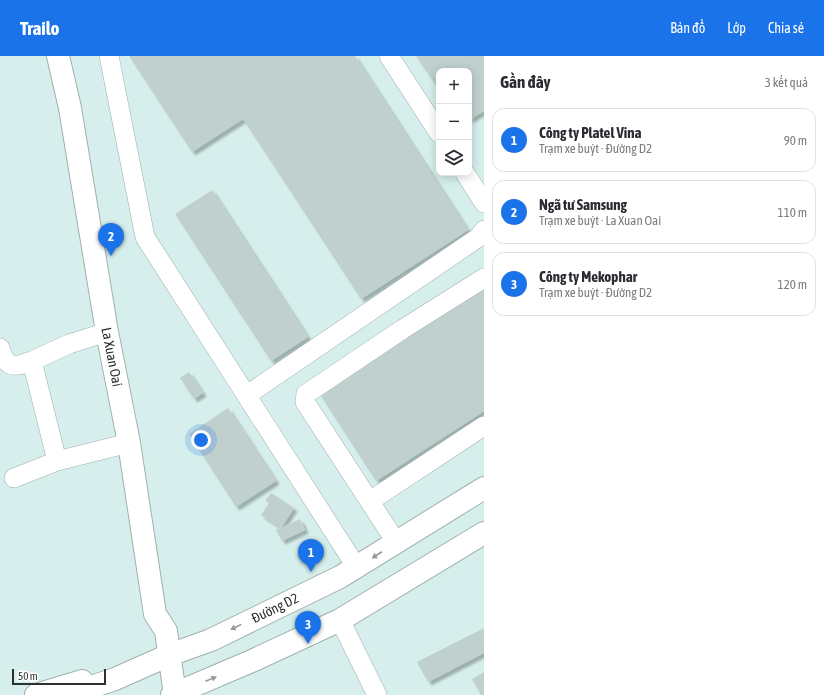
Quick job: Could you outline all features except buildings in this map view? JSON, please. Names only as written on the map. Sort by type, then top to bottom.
[{"type":"main road","name":"La Xuan Oai","points":[[58,56],[70,108],[107,332],[129,443],[155,614],[166,631],[174,695]]},
{"type":"main road","name":"Đường D2","points":[[403,538],[422,516],[484,476]]},
{"type":"main road","name":"Đường D2","points":[[68,695],[135,671],[169,655],[211,640],[357,568],[484,488]]},
{"type":"main road","points":[[174,695],[340,620],[484,533]]},
{"type":"main road","points":[[362,607],[374,609],[381,607],[484,546]]},
{"type":"main road","name":"Đường D2","points":[[36,695],[114,671],[135,671]]},
{"type":"street","points":[[109,56],[145,237],[357,568]]},
{"type":"street","points":[[389,56],[436,128]]},
{"type":"street","points":[[467,176],[484,203]]},
{"type":"street","points":[[247,395],[479,237],[484,230]]},
{"type":"street","points":[[403,538],[370,501],[305,402],[304,398],[306,394],[397,333],[484,278]]},
{"type":"street","points":[[0,348],[5,361],[10,365],[19,366],[69,344],[107,332]]},
{"type":"street","points":[[32,361],[57,461]]},
{"type":"street","points":[[370,501],[484,426]]},
{"type":"street","points":[[14,478],[57,461],[129,443]]},
{"type":"street","points":[[340,620],[377,695]]},
{"type":"shaded area","points":[[0,56],[484,56],[484,695],[0,695]]},
{"type":"place","name":"Ngã tư Samsung","points":[[111,256]]},
{"type":"place","name":"Công ty Platel Vina","points":[[311,572]]},
{"type":"place","name":"Công ty Mekophar","points":[[308,644]]}]
